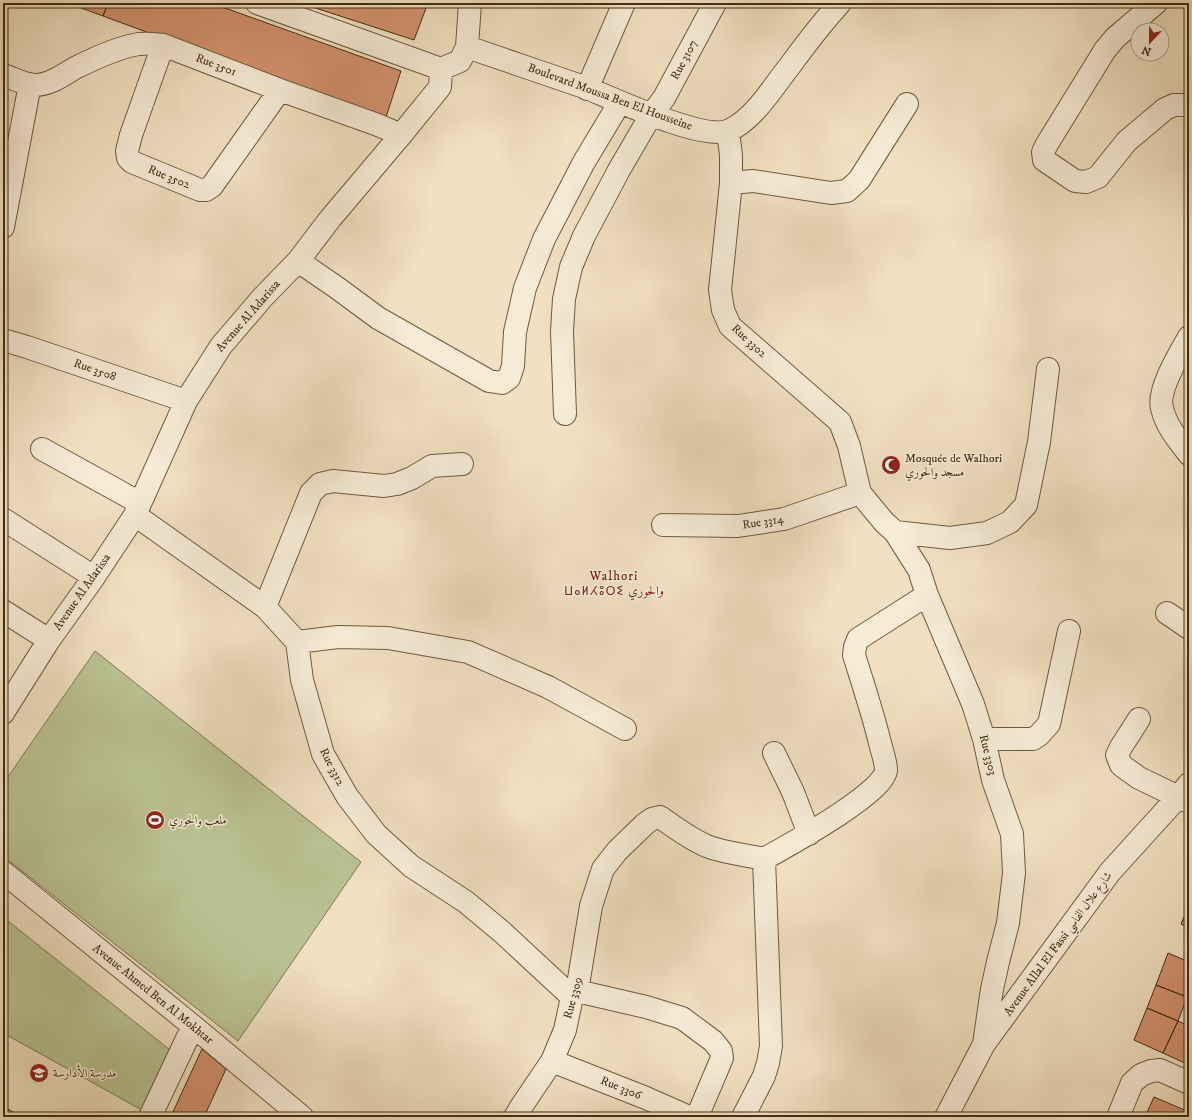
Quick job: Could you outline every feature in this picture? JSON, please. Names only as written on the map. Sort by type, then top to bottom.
[{"type":"street","points":[[257,3],[441,69],[460,61],[467,47],[470,3]]},
{"type":"street","points":[[587,89],[624,3]]},
{"type":"street","name":"Rue 3107","points":[[565,414],[562,331],[564,299],[571,267],[584,236],[619,170],[651,114],[664,98],[715,3]]},
{"type":"street","name":"Boulevard Moussa Ben El Housseine","points":[[467,47],[587,89],[681,125],[708,132],[728,131],[747,120],[820,26],[840,3]]},
{"type":"street","points":[[1156,3],[1115,38],[1105,50],[1047,144],[1043,152],[1044,160],[1075,181],[1086,182],[1098,177],[1128,141],[1164,109],[1174,105],[1189,105]]},
{"type":"street","name":"Rue 3501","points":[[30,84],[37,85],[60,77],[75,68],[111,52],[138,44],[163,45],[280,90],[378,125],[401,135]]},
{"type":"street","name":"Rue 3502","points":[[163,45],[131,135],[127,151],[128,158],[132,162],[200,190],[206,190],[212,186],[280,90]]},
{"type":"street","name":"Avenue Al Adarissa","points":[[3,713],[49,640],[94,577],[138,509],[186,401],[220,346],[263,297],[298,261],[330,219],[440,87],[441,69]]},
{"type":"street","points":[[3,75],[30,84],[3,227]]},
{"type":"street","points":[[298,261],[378,318],[489,382],[502,383],[509,378],[513,366],[515,332],[525,288],[544,239],[584,162],[620,102]]},
{"type":"street","points":[[731,182],[753,182],[832,193],[848,191],[859,180],[907,104]]},
{"type":"street","name":"Rue 3302","points":[[728,131],[731,155],[731,182],[720,290],[723,310],[730,326],[840,422],[850,446],[860,493]]},
{"type":"street","points":[[1189,337],[1163,388],[1161,407],[1169,427],[1189,454]]},
{"type":"street","name":"Rue 3508","points":[[3,340],[186,401]]},
{"type":"street","points":[[895,532],[950,538],[987,533],[1010,522],[1026,505],[1039,442],[1048,369]]},
{"type":"street","points":[[42,449],[138,509],[228,580],[265,607],[297,642],[338,637],[388,638],[468,652],[548,687],[625,729]]},
{"type":"street","points":[[265,607],[311,493],[320,484],[333,481],[384,486],[397,484],[412,478],[432,466],[462,464]]},
{"type":"street","name":"Rue 3314","points":[[663,525],[738,526],[784,519],[860,493]]},
{"type":"street","name":"Rue 3303","points":[[860,493],[884,522],[895,532],[919,570],[927,595],[973,704],[984,739],[993,780],[1012,834],[1014,874],[1008,923],[992,989],[984,1044]]},
{"type":"street","points":[[3,519],[94,577]]},
{"type":"street","points":[[744,1117],[764,1076],[771,1046],[764,859],[809,834],[862,798],[880,783],[886,771],[874,719],[854,655],[855,647],[858,639],[927,595]]},
{"type":"street","points":[[3,611],[49,640]]},
{"type":"street","points":[[1167,613],[1189,628]]},
{"type":"street","points":[[984,739],[1032,739],[1039,735],[1048,724],[1069,631]]},
{"type":"street","name":"Rue 3312","points":[[297,642],[302,680],[323,754],[347,796],[376,834],[411,866],[466,902],[575,994]]},
{"type":"street","points":[[1139,719],[1121,747],[1118,755],[1120,765],[1139,778],[1185,794]]},
{"type":"street","points":[[774,753],[793,792],[809,834]]},
{"type":"street","name":"Avenue Allal El Fassi شارع علال الفاسي","points":[[946,1117],[984,1044],[1110,872],[1185,794]]},
{"type":"street","name":"Rue 3309","points":[[515,1117],[552,1061],[565,1030],[575,994],[591,906],[603,869],[617,851],[645,824],[657,817],[707,846],[764,859]]},
{"type":"street","name":"Avenue Ahmed Ben Al Mokhtar","points":[[3,872],[193,1026],[297,1116]]},
{"type":"street","points":[[575,994],[646,1007],[682,1018],[713,1041],[721,1051],[722,1058],[697,1117]]},
{"type":"street","points":[[157,1114],[193,1026]]},
{"type":"street","name":"Rue 3306","points":[[552,1061],[646,1098],[689,1117]]},
{"type":"street","points":[[1118,1117],[1132,1083],[1141,1075],[1151,1071],[1160,1070],[1189,1083]]},
{"type":"green space","name":"ملعب والحوري","points":[[95,651],[361,862],[238,1041],[3,856],[3,784]]},
{"type":"green space","points":[[3,917],[180,1058],[149,1114],[3,1033]]},
{"type":"building","points":[[68,3],[108,3],[103,16]]},
{"type":"building","points":[[108,3],[211,3],[401,71],[385,120],[103,16]]},
{"type":"building","points":[[300,3],[428,3],[414,40]]},
{"type":"building","points":[[1189,905],[1189,928],[1181,924]]},
{"type":"building","points":[[1168,953],[1189,962],[1189,993],[1187,997],[1156,985]]},
{"type":"building","points":[[1156,985],[1187,997],[1178,1021],[1147,1008]]},
{"type":"building","points":[[1147,1008],[1178,1021],[1163,1053],[1134,1040]]},
{"type":"building","points":[[1178,1021],[1189,1026],[1189,1065],[1163,1053]]},
{"type":"building","points":[[202,1049],[226,1069],[204,1117],[176,1117],[172,1114]]},
{"type":"building","points":[[1154,1097],[1189,1112],[1189,1117],[1145,1117]]},
{"type":"building","points":[[3,1106],[21,1117],[3,1117]]},
{"type":"place","name":"Mosquée de Walhori مسجد والحوري","points":[[891,465]]},
{"type":"place","name":"ملعب والحوري","points":[[155,820]]},
{"type":"place","name":"مدرسة الأدارسة","points":[[39,1073]]},
{"type":"district","name":"Walhori ⵡⴰⵍⵃⵓⵔⵉ والحوري","points":[[614,584]]}]
